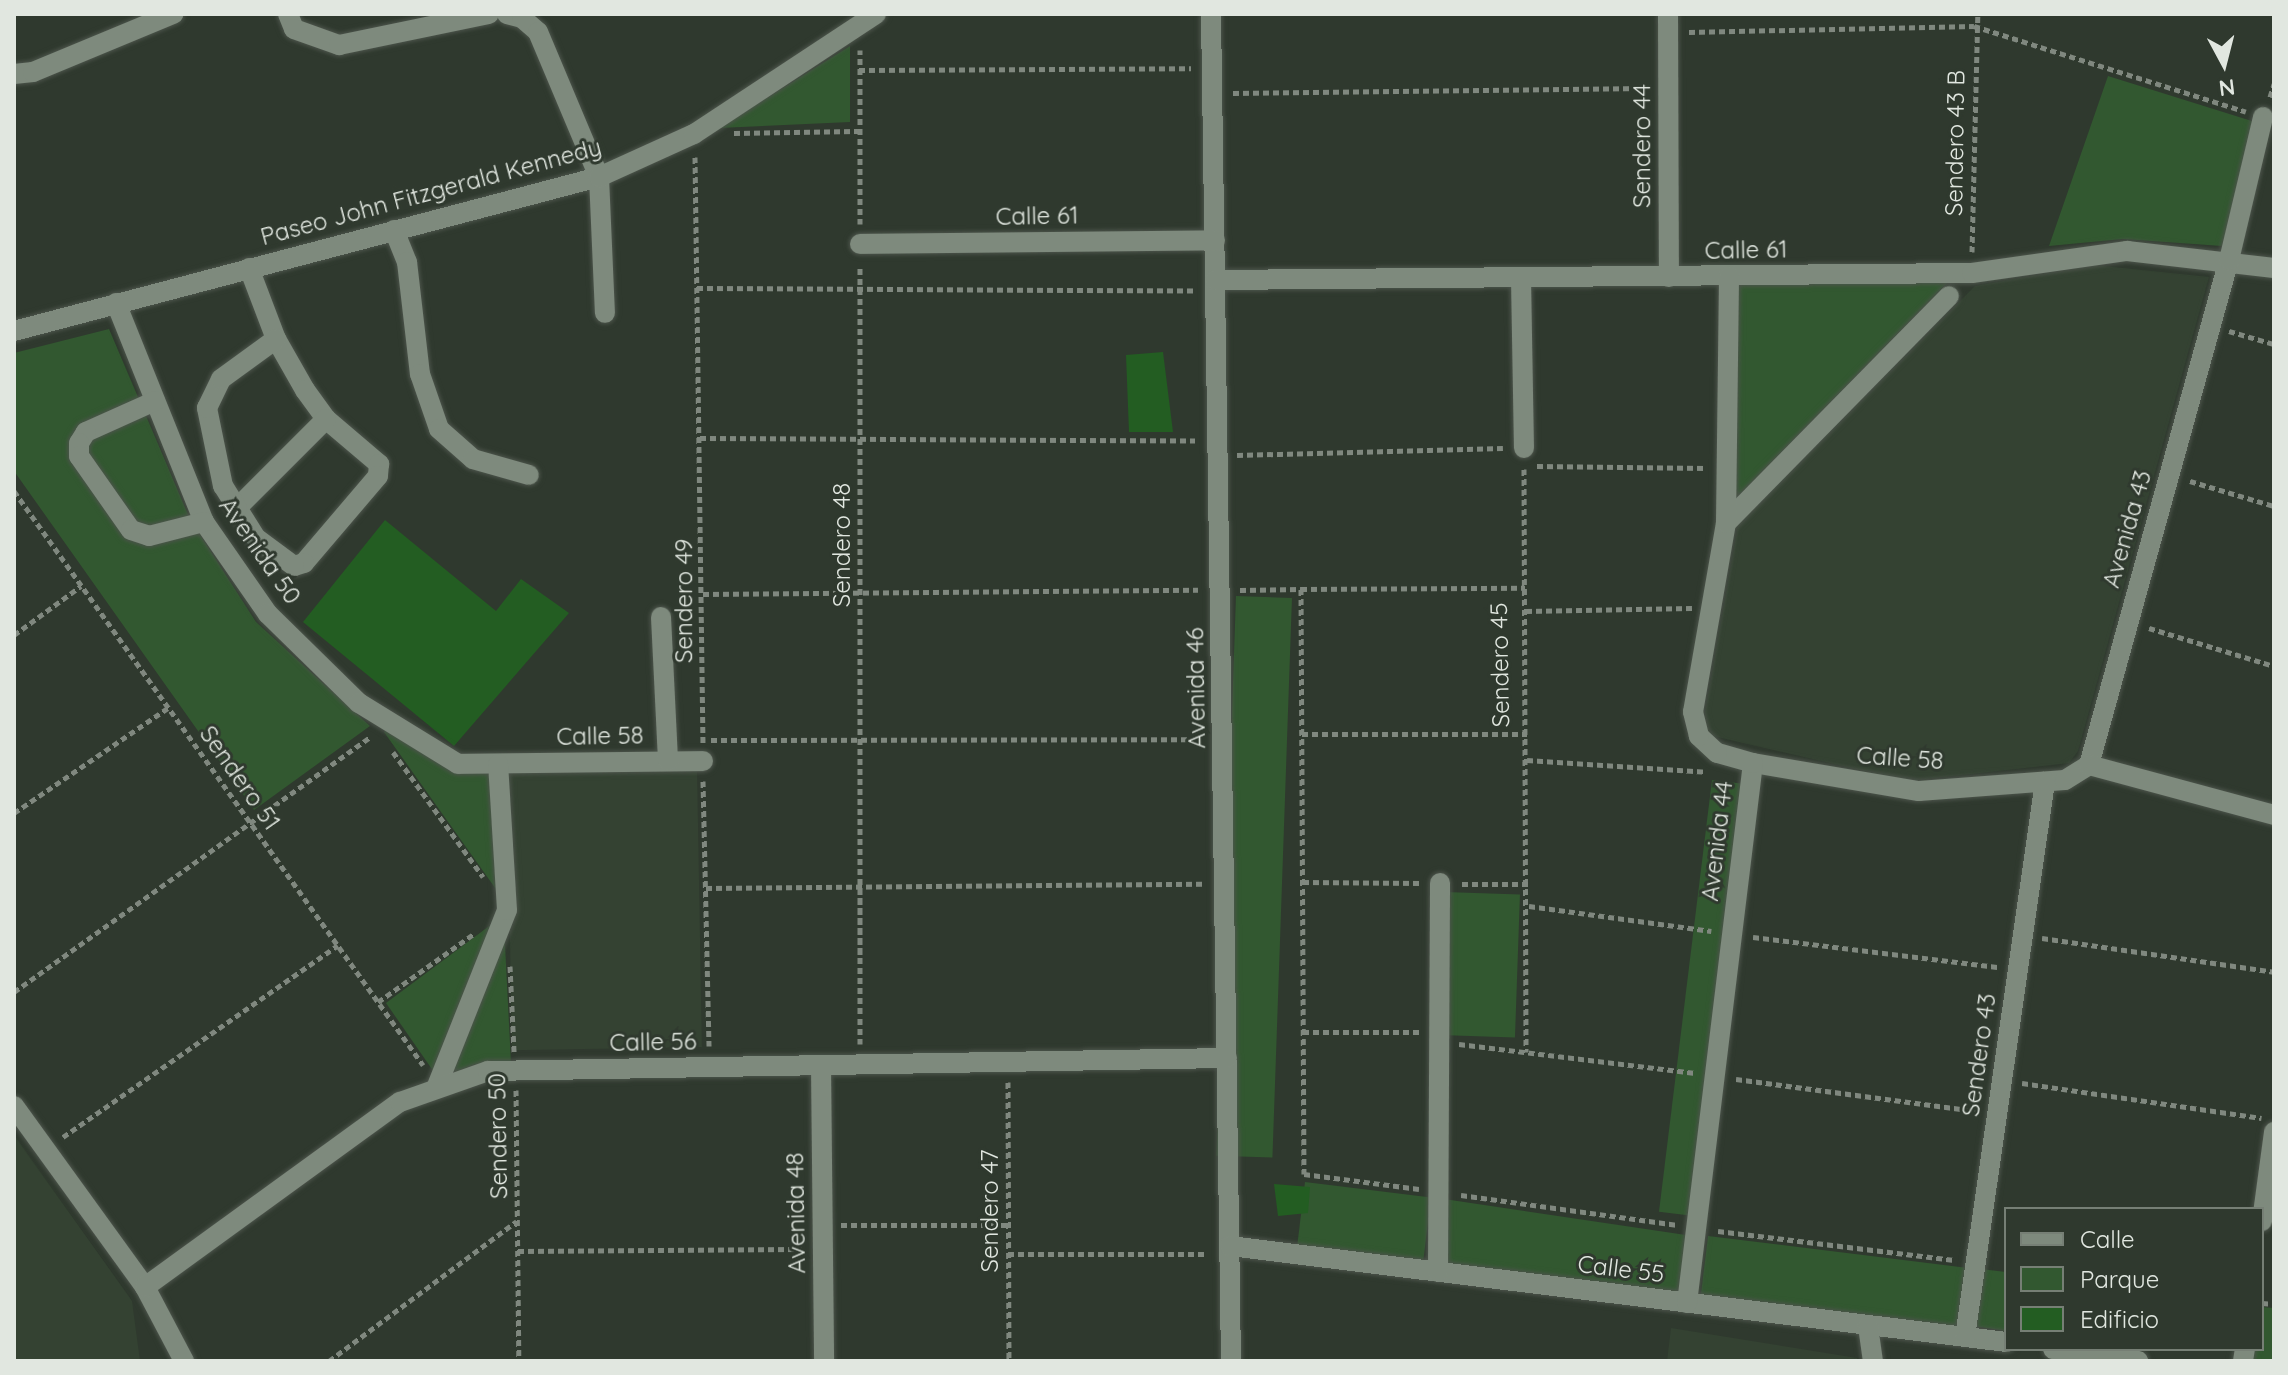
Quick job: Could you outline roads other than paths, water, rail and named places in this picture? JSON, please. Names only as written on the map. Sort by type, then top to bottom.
[{"type":"street","points":[[14,74],[33,72],[173,14]]},
{"type":"street","points":[[288,14],[294,29],[339,45],[489,14]]},
{"type":"street","points":[[507,14],[538,32],[599,177],[605,313]]},
{"type":"street","name":"Avenida 46","points":[[1211,14],[1231,1361]]},
{"type":"street","name":"Paseo John Fitzgerald Kennedy","points":[[14,331],[599,177],[694,134],[868,19]]},
{"type":"street","name":"Sendero 44","points":[[1668,23],[1669,277]]},
{"type":"street","points":[[2229,260],[2263,117]]},
{"type":"street","points":[[394,230],[407,262],[420,374],[439,429],[473,459],[529,475]]},
{"type":"street","name":"Calle 61","points":[[860,244],[1215,240]]},
{"type":"street","name":"Calle 61","points":[[1216,285],[1972,273],[2127,251],[2229,260],[2274,268]]},
{"type":"street","name":"Avenida 43","points":[[2089,765],[2229,260]]},
{"type":"street","points":[[249,268],[276,339],[326,419],[379,464],[378,476],[304,563],[294,566],[256,538],[223,486],[207,408],[221,379],[276,339]]},
{"type":"street","name":"Avenida 44","points":[[1687,1303],[1752,769],[1717,753],[1699,736],[1693,712],[1726,523],[1729,276]]},
{"type":"street","points":[[1521,278],[1524,457]]},
{"type":"street","points":[[1726,523],[1949,296]]},
{"type":"street","name":"Avenida 50","points":[[116,303],[204,522],[268,614],[384,726],[458,764],[498,764]]},
{"type":"street","points":[[155,401],[86,432],[79,443],[79,456],[131,530],[149,536],[204,522]]},
{"type":"street","points":[[237,508],[326,419]]},
{"type":"street","points":[[661,617],[668,761]]},
{"type":"street","name":"Calle 58","points":[[498,764],[668,761],[703,750]]},
{"type":"street","points":[[437,1086],[507,910],[498,764]]},
{"type":"street","points":[[2045,782],[2065,780],[2089,765],[2274,815]]},
{"type":"street","name":"Calle 58","points":[[1752,769],[1919,791],[2045,782]]},
{"type":"street","name":"Sendero 43","points":[[1965,1337],[2045,782]]},
{"type":"street","points":[[1438,1272],[1440,883]]},
{"type":"street","name":"Calle 56","points":[[145,1287],[400,1102],[437,1086],[488,1071],[1227,1058]]},
{"type":"street","name":"Avenida 48","points":[[821,1065],[824,1361]]},
{"type":"street","points":[[14,1106],[145,1287],[184,1361]]},
{"type":"street","points":[[2264,1207],[2274,1132]]},
{"type":"street","name":"Calle 55","points":[[1230,1250],[1438,1272],[2004,1342]]},
{"type":"street","points":[[1868,1326],[1873,1361]]},
{"type":"street","points":[[2067,1351],[2138,1361]]}]
